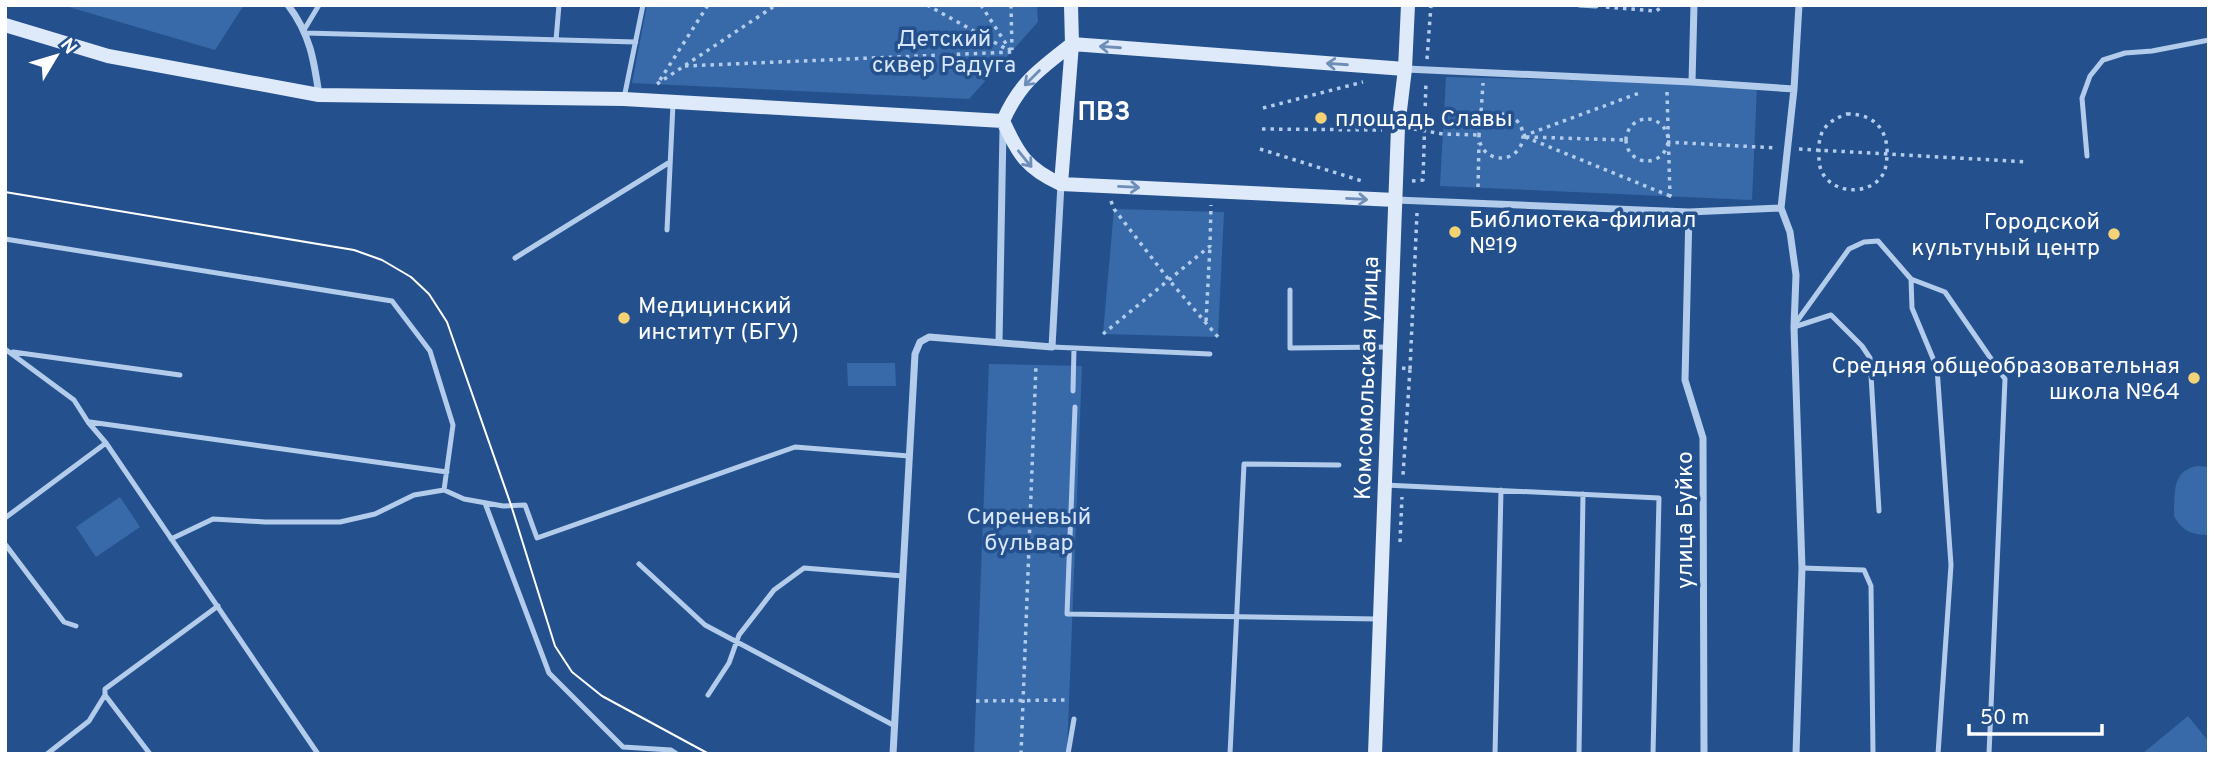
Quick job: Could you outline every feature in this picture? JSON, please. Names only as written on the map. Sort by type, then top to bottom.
[{"type":"street","points":[[288,5],[314,55],[319,95]]},
{"type":"street","points":[[893,754],[915,354],[920,342],[929,337],[1052,347],[1072,44],[1071,5]]},
{"type":"street","name":"Комсомольская улица","points":[[1375,754],[1398,127],[1405,69],[1408,5]]},
{"type":"street","points":[[1692,82],[1694,5]]},
{"type":"street","points":[[1796,754],[1802,568],[1794,327],[1796,275],[1790,232],[1781,208],[1794,89],[1799,5]]},
{"type":"street","points":[[5,25],[108,55],[319,95],[624,99],[1003,121]]},
{"type":"street","points":[[999,342],[1003,121],[1013,99],[1032,75],[1072,44],[1405,69],[1794,89]]},
{"type":"street","points":[[1003,121],[1014,145],[1030,166],[1043,176],[1061,184],[1689,212],[1781,208]]},
{"type":"street","name":"улица Буйко","points":[[1689,212],[1685,380],[1703,438],[1704,754]]},
{"type":"lane","points":[[319,5],[304,32],[636,42]]},
{"type":"lane","points":[[556,40],[559,5]]},
{"type":"lane","points":[[624,99],[643,5]]},
{"type":"lane","points":[[1579,5],[1596,6]]},
{"type":"lane","points":[[2087,156],[2082,98],[2090,76],[2103,61],[2125,53],[2152,51],[2209,40]]},
{"type":"lane","points":[[667,230],[673,102]]},
{"type":"lane","points":[[515,258],[670,162]]},
{"type":"lane","points":[[5,239],[392,301],[430,351],[453,425],[444,490]]},
{"type":"lane","points":[[1794,327],[1849,249],[1864,242],[1878,241],[1911,279],[1945,292],[2005,379],[1989,754]]},
{"type":"lane","points":[[1911,279],[1912,308],[1937,368],[1951,565],[1938,754]]},
{"type":"lane","points":[[1290,290],[1290,348],[1390,347]]},
{"type":"lane","points":[[1794,327],[1831,315],[1862,346],[1870,358],[1880,511]]},
{"type":"lane","points":[[1052,347],[1210,354]]},
{"type":"lane","points":[[1073,391],[1074,348]]},
{"type":"lane","points":[[8,350],[180,375]]},
{"type":"lane","points":[[8,350],[74,400],[172,538],[318,754]]},
{"type":"lane","points":[[1074,407],[1067,614],[1380,619]]},
{"type":"lane","points":[[88,422],[447,472]]},
{"type":"lane","points":[[5,518],[106,443]]},
{"type":"lane","points":[[172,538],[213,519],[340,522],[375,514],[414,495],[444,490],[464,499],[485,503],[525,505],[537,538],[795,447],[909,456]]},
{"type":"lane","points":[[1230,754],[1244,464],[1339,465]]},
{"type":"lane","points":[[1385,485],[1659,498],[1653,754]]},
{"type":"lane","points":[[1495,754],[1501,490]]},
{"type":"lane","points":[[1579,754],[1583,494]]},
{"type":"lane","points":[[485,503],[549,673],[623,747],[671,750],[677,754]]},
{"type":"lane","points":[[5,544],[64,622],[76,626]]},
{"type":"lane","points":[[639,564],[705,625],[895,726]]},
{"type":"lane","points":[[708,695],[729,663],[739,635],[774,590],[804,568],[903,576]]},
{"type":"lane","points":[[1802,568],[1864,569],[1871,586],[1873,754]]},
{"type":"lane","points":[[47,754],[89,721],[110,683],[218,606]]},
{"type":"lane","points":[[105,695],[150,754]]},
{"type":"lane","points":[[1068,754],[1074,719]]},
{"type":"path","points":[[708,5],[657,84],[776,5]]},
{"type":"path","points":[[927,5],[1012,52]]},
{"type":"path","points":[[981,5],[1012,52]]},
{"type":"path","points":[[1011,5],[1012,52]]},
{"type":"path","points":[[1596,6],[1656,11],[1665,5]]},
{"type":"path","points":[[685,66],[1012,52]]},
{"type":"path","points":[[1478,187],[1483,78]]},
{"type":"path","points":[[1263,108],[1369,81]]},
{"type":"path","points":[[1667,83],[1670,196]]},
{"type":"path","points":[[1523,136],[1643,92]]},
{"type":"path","points":[[1498,114],[1513,117],[1522,129],[1523,136],[1513,154],[1500,158],[1483,148],[1479,135],[1485,121],[1498,114]]},
{"type":"path","points":[[1847,114],[1857,114],[1874,121],[1883,132],[1887,153],[1886,168],[1880,179],[1859,190],[1850,190],[1839,187],[1823,174],[1819,165],[1819,136],[1834,119],[1847,114]]},
{"type":"path","points":[[1647,120],[1660,124],[1667,142],[1666,149],[1656,159],[1642,161],[1630,153],[1626,140],[1635,123],[1647,120]]},
{"type":"path","points":[[1262,129],[1379,131],[1398,127],[1443,134],[1479,135]]},
{"type":"path","points":[[1523,136],[1626,140]]},
{"type":"path","points":[[1523,136],[1670,196],[1689,212]]},
{"type":"path","points":[[1667,142],[2028,162]]},
{"type":"path","points":[[1260,149],[1364,182]]},
{"type":"path","points":[[1410,369],[1417,201],[1422,181]]},
{"type":"path","points":[[1107,186],[1114,209],[1169,280],[1219,337]]},
{"type":"path","points":[[1206,323],[1210,191]]},
{"type":"path","points":[[1103,334],[1210,246]]},
{"type":"path","points":[[1021,754],[1036,365]]},
{"type":"path","points":[[983,516],[1070,517]]},
{"type":"path","points":[[976,701],[1069,700]]},
{"type":"green space","points":[[62,5],[244,5],[215,50]]},
{"type":"green space","name":"Детский сквер Радуга","points":[[647,5],[1037,5],[1038,22],[969,99],[632,83]]},
{"type":"green space","points":[[1446,77],[1757,85],[1752,200],[1440,186]]},
{"type":"green space","points":[[1114,209],[1224,212],[1218,337],[1103,334]]},
{"type":"green space","points":[[847,363],[895,363],[896,386],[848,386]]},
{"type":"green space","name":"Сиреневый бульвар","points":[[989,364],[1082,366],[1067,754],[974,754]]},
{"type":"green space","points":[[2197,466],[2209,467],[2209,535],[2188,531],[2174,516],[2175,492],[2179,478]]},
{"type":"green space","points":[[120,497],[140,527],[96,557],[76,527]]},
{"type":"green space","points":[[2188,716],[2209,742],[2209,749],[2202,754],[2142,754]]},
{"type":"tram line","points":[[5,192],[354,250],[382,260],[411,277],[429,294],[447,322],[511,505],[555,646],[572,672],[602,696],[709,754]]},
{"type":"place","name":"площадь Славы","points":[[1321,118]]},
{"type":"place","name":"Библиотека-филиал №19","points":[[1455,232]]},
{"type":"place","name":"Городской культуный центр","points":[[2114,234]]},
{"type":"place","name":"Медицинский институт (БГУ)","points":[[624,318]]},
{"type":"place","name":"Средняя общеобразовательная школа №64","points":[[2194,378]]},
{"type":"district","name":"ПВЗ","points":[[1104,111]]}]
